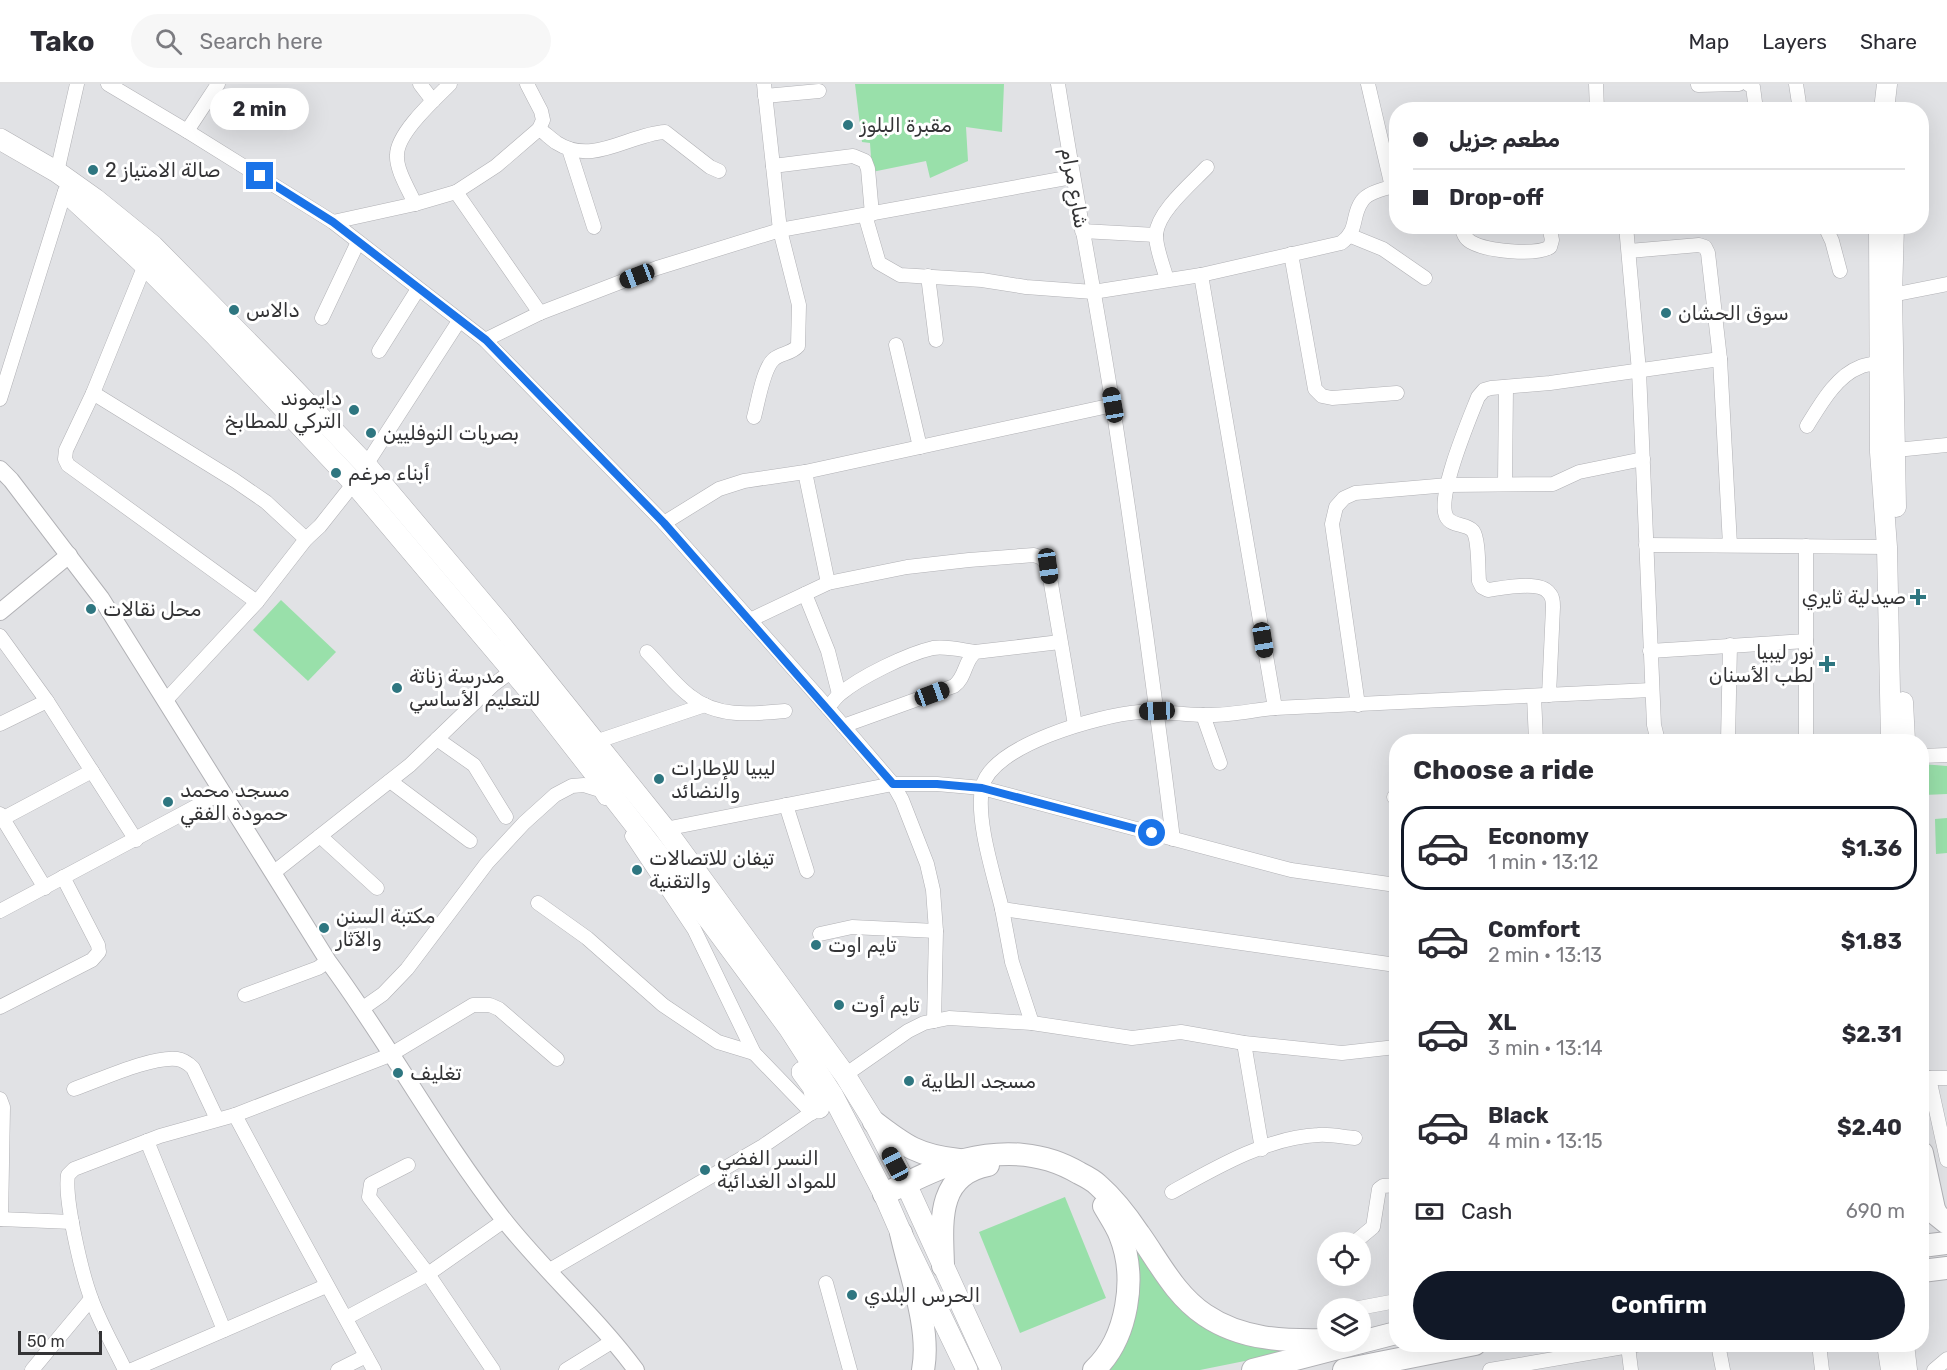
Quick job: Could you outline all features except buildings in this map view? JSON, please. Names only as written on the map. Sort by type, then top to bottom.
[{"type":"highway","points":[[873,1122],[900,1143],[915,1151],[926,1155],[963,1160]]},
{"type":"highway","points":[[884,1194],[963,1160],[992,1154],[1027,1154],[1062,1163],[1096,1183],[1120,1208],[1181,1295],[1204,1315],[1231,1329],[1260,1338],[1290,1342],[1317,1341]]},
{"type":"highway","points":[[943,1266],[944,1204],[953,1186],[966,1173],[1001,1163],[1027,1163],[1056,1170],[1081,1185],[1104,1206],[1120,1234],[1126,1255],[1128,1282],[1126,1308],[1118,1334],[1102,1362],[1094,1370]]},
{"type":"highway","points":[[1929,1186],[1934,1209],[1937,1215],[1947,1223]]},
{"type":"highway","points":[[901,1233],[923,1323],[926,1354],[923,1370]]},
{"type":"highway","points":[[1929,1245],[1947,1243]]},
{"type":"highway","points":[[1929,1270],[1947,1268]]},
{"type":"highway","points":[[1371,1337],[1389,1334]]},
{"type":"highway","points":[[1253,1370],[1317,1352]]},
{"type":"highway","points":[[1355,1368],[1435,1352]]},
{"type":"main road","points":[[1885,102],[1887,84]]},
{"type":"main road","points":[[1897,102],[1898,84]]},
{"type":"main road","points":[[0,141],[61,182],[95,199],[153,246],[222,328],[360,474],[547,697],[789,1029],[821,1106],[884,1194],[967,1370]]},
{"type":"main road","points":[[61,182],[145,265],[222,328]]},
{"type":"main road","points":[[1879,234],[1880,452],[1894,653],[1904,734]]},
{"type":"main road","points":[[1891,734],[1896,450],[1892,295],[1894,234]]},
{"type":"main road","points":[[360,474],[513,670],[547,697],[595,742],[664,829],[844,1075],[873,1122],[906,1184],[991,1370]]},
{"type":"main road","points":[[1889,1352],[1892,1370]]},
{"type":"main road","points":[[1905,1352],[1907,1370]]},
{"type":"street","points":[[0,399],[61,182],[77,84]]},
{"type":"street","points":[[108,84],[333,222],[486,340],[664,523],[828,708],[893,784],[906,809],[927,864],[933,890],[936,931],[934,1021]]},
{"type":"street","points":[[187,131],[218,84]]},
{"type":"street","points":[[420,84],[433,101]]},
{"type":"street","points":[[415,204],[399,165],[397,155],[400,144],[420,113],[450,84]]},
{"type":"street","points":[[333,222],[415,204],[456,192],[496,166],[539,129],[543,120],[541,111],[527,84]]},
{"type":"street","name":"شارع مرام","points":[[1058,84],[1072,177],[1113,405],[1173,839]]},
{"type":"street","points":[[1368,84],[1389,166]]},
{"type":"street","points":[[1596,84],[1597,102]]},
{"type":"street","points":[[1698,85],[1739,84]]},
{"type":"street","points":[[1749,84],[1755,92],[1756,102]]},
{"type":"street","points":[[1796,84],[1799,102]]},
{"type":"street","points":[[754,417],[767,367],[774,358],[793,352],[798,346],[799,305],[780,230],[764,90],[819,91]]},
{"type":"street","points":[[539,129],[558,144],[586,152],[602,150],[645,134],[665,132],[710,167],[720,171]]},
{"type":"street","points":[[569,149],[594,227]]},
{"type":"street","points":[[773,166],[854,156],[865,160],[868,169],[868,215],[879,263],[900,275],[1093,292],[1201,275],[1341,243],[1351,236],[1360,202],[1368,196],[1389,188]]},
{"type":"street","points":[[1167,280],[1156,235],[1159,223],[1173,203],[1207,167]]},
{"type":"street","points":[[486,340],[540,313],[657,268],[780,230],[1072,177]]},
{"type":"street","points":[[456,192],[540,313]]},
{"type":"street","points":[[1082,231],[1156,235]]},
{"type":"street","points":[[1463,234],[1472,243],[1510,251],[1544,251],[1550,247],[1551,234]]},
{"type":"street","points":[[1627,234],[1639,371],[1653,725],[1656,734]]},
{"type":"street","points":[[1829,234],[1840,271]]},
{"type":"street","points":[[1351,236],[1393,255],[1425,278]]},
{"type":"street","points":[[322,318],[358,242]]},
{"type":"street","points":[[1629,251],[1699,245],[1705,247],[1708,253],[1720,359],[1730,545]]},
{"type":"street","points":[[1291,254],[1315,389],[1322,396],[1332,398],[1397,393]]},
{"type":"street","points":[[145,265],[93,393],[66,450],[65,459],[68,465],[257,602]]},
{"type":"street","points":[[1201,275],[1275,708]]},
{"type":"street","points":[[928,276],[936,340]]},
{"type":"street","points":[[1892,295],[1947,284]]},
{"type":"street","points":[[379,351],[418,289]]},
{"type":"street","points":[[166,700],[257,602],[306,539],[320,526],[360,474],[459,321]]},
{"type":"street","points":[[896,345],[920,447]]},
{"type":"street","points":[[1549,695],[1552,597],[1548,591],[1536,586],[1488,590],[1482,587],[1479,581],[1475,534],[1470,528],[1450,521],[1445,513],[1452,466],[1478,396],[1487,388],[1639,371],[1720,359]]},
{"type":"street","points":[[1807,426],[1830,393],[1849,373],[1861,366],[1879,363]]},
{"type":"street","points":[[1505,483],[1506,387]]},
{"type":"street","points":[[93,393],[234,480],[266,502],[306,539]]},
{"type":"street","points":[[664,523],[719,489],[772,475],[805,472],[1113,405]]},
{"type":"street","points":[[1896,450],[1947,445]]},
{"type":"street","points":[[1358,705],[1332,524],[1333,512],[1344,498],[1355,493],[1448,485],[1553,484],[1579,472],[1642,459]]},
{"type":"street","points":[[0,469],[11,480],[101,598],[328,961],[363,1008],[390,1055],[448,1144],[505,1220],[636,1370]]},
{"type":"street","points":[[805,472],[828,583]]},
{"type":"street","points":[[1646,545],[1887,547]]},
{"type":"street","points":[[1806,546],[1806,734]]},
{"type":"street","points":[[0,612],[69,555]]},
{"type":"street","points":[[750,620],[828,583],[907,567],[1034,555],[1042,558],[1048,566],[1075,725]]},
{"type":"street","points":[[805,594],[828,651],[839,694]]},
{"type":"street","points":[[0,636],[47,700],[136,840]]},
{"type":"street","points":[[1650,651],[1806,641]]},
{"type":"street","points":[[843,726],[954,686],[961,680],[968,659],[975,652],[1060,642]]},
{"type":"street","points":[[1728,734],[1730,645]]},
{"type":"street","points":[[828,708],[839,694],[877,671],[934,648],[975,652]]},
{"type":"street","points":[[647,652],[690,696],[705,705],[732,713],[754,714],[785,711]]},
{"type":"street","points":[[273,873],[390,781],[437,740],[492,685],[513,670]]},
{"type":"street","points":[[1032,1023],[1012,962],[1002,909],[986,846],[981,812],[982,788],[987,776],[998,762],[1025,746],[1075,725],[1137,712],[1157,711],[1203,715],[1275,708],[1652,690]]},
{"type":"street","points":[[1534,696],[1536,734]]},
{"type":"street","points":[[0,724],[47,700]]},
{"type":"street","points":[[595,742],[705,705]]},
{"type":"street","points":[[1203,715],[1220,763]]},
{"type":"street","points":[[437,740],[474,765],[506,817]]},
{"type":"street","points":[[1929,756],[1947,755]]},
{"type":"street","points":[[45,888],[1,818],[92,771]]},
{"type":"street","points":[[390,781],[470,841]]},
{"type":"street","points":[[664,829],[893,784],[937,784],[982,788],[1291,870],[1389,884]]},
{"type":"street","points":[[363,1008],[383,994],[407,969],[469,885],[524,823],[555,795],[572,786],[584,785],[600,790],[694,929],[754,1053]]},
{"type":"street","points":[[0,911],[223,792]]},
{"type":"street","points":[[786,805],[807,871]]},
{"type":"street","points":[[320,836],[377,888]]},
{"type":"street","points":[[0,1007],[92,960],[99,952],[98,945],[63,877]]},
{"type":"street","points":[[538,903],[587,938],[663,1005],[718,1042],[754,1053],[821,1106],[753,1152],[548,1271]]},
{"type":"street","points":[[1002,909],[1389,964]]},
{"type":"street","points":[[820,934],[852,927],[936,931]]},
{"type":"street","points":[[245,995],[318,968],[328,961]]},
{"type":"street","points":[[125,1370],[91,1299],[72,1222],[67,1185],[70,1173],[74,1169],[147,1142],[235,1115],[390,1055],[467,1008],[480,1004],[499,1009],[557,1059]]},
{"type":"street","points":[[844,1075],[908,1031],[934,1021],[958,1018],[1032,1023],[1132,1038],[1181,1032],[1244,1043],[1342,1053],[1389,1048]]},
{"type":"street","points":[[1244,1043],[1262,1149]]},
{"type":"street","points":[[74,1089],[153,1061],[178,1059],[193,1068],[217,1119]]},
{"type":"street","points":[[1929,1078],[1947,1078]]},
{"type":"street","points":[[1929,1093],[1947,1161]]},
{"type":"street","points":[[0,1099],[3,1107],[0,1219],[72,1222]]},
{"type":"street","points":[[235,1115],[326,1286],[374,1370]]},
{"type":"street","points":[[1173,1192],[1217,1167],[1289,1139],[1318,1135],[1354,1138]]},
{"type":"street","points":[[147,1142],[224,1330]]},
{"type":"street","points":[[408,1165],[371,1184],[369,1197],[428,1274],[493,1370]]},
{"type":"street","points":[[1367,1232],[1373,1227],[1379,1189],[1389,1186]]},
{"type":"street","points":[[346,1318],[428,1274],[505,1220]]},
{"type":"street","points":[[826,1283],[850,1370]]},
{"type":"street","points":[[132,1370],[326,1286]]},
{"type":"street","points":[[32,1370],[91,1299]]},
{"type":"street","points":[[1371,1306],[1389,1302]]},
{"type":"street","points":[[574,1368],[613,1341]]},
{"type":"street","points":[[1490,1370],[1537,1365],[1601,1352]]},
{"type":"street","points":[[1631,1370],[1634,1352]]},
{"type":"street","points":[[1720,1352],[1723,1370]]},
{"type":"street","points":[[1820,1352],[1822,1370]]},
{"type":"street","points":[[338,1370],[366,1356]]},
{"type":"street","points":[[1934,1370],[1947,1359]]},
{"type":"green space","points":[[855,84],[1004,84],[1002,132],[966,127],[968,161],[930,178],[926,161],[872,172],[870,143],[862,142]]},
{"type":"green space","points":[[281,600],[336,652],[308,681],[253,630]]},
{"type":"green space","points":[[1929,765],[1947,766],[1947,794],[1929,795]]},
{"type":"green space","points":[[1947,818],[1947,853],[1936,854],[1935,819]]},
{"type":"green space","points":[[1065,1197],[1106,1298],[1020,1333],[979,1232]]},
{"type":"green space","points":[[1120,1234],[1204,1315],[1317,1341],[1317,1346],[1200,1370],[1094,1370],[1119,1338]]},
{"type":"place","name":"مقبرة البلوز","points":[[848,125]]},
{"type":"place","name":"صالة الامتياز 2","points":[[93,170]]},
{"type":"place","name":"دالاس","points":[[234,310]]},
{"type":"place","name":"سوق الحشان","points":[[1666,313]]},
{"type":"place","name":"دايموند التركي للمطابخ","points":[[354,410]]},
{"type":"place","name":"بصريات النوفليين","points":[[371,433]]},
{"type":"place","name":"أبناء مرغم","points":[[336,473]]},
{"type":"place","name":"صيدلية ثايري","points":[[1918,597]]},
{"type":"place","name":"محل نقالات","points":[[91,609]]},
{"type":"place","name":"نور ليبيا لطب الأسنان","points":[[1827,664]]},
{"type":"place","name":"مدرسة زناتة للتعليم الأساسي","points":[[397,688]]},
{"type":"place","name":"ليبيا للإطارات والنضائد","points":[[659,779]]},
{"type":"place","name":"مسجد محمد حمودة الفقي","points":[[168,802]]},
{"type":"place","name":"تيفان للاتصالات والتقنية","points":[[637,870]]},
{"type":"place","name":"مكتبة السنن والآثار","points":[[324,928]]},
{"type":"place","name":"تايم اوت","points":[[816,945]]},
{"type":"place","name":"تايم أوت","points":[[839,1005]]},
{"type":"place","name":"تغليف","points":[[398,1073]]},
{"type":"place","name":"مسجد الطابية","points":[[909,1081]]},
{"type":"place","name":"النسر الفضي للمواد الغدائية","points":[[705,1170]]},
{"type":"place","name":"الحرس البلدي","points":[[852,1295]]},
{"type":"route","points":[[260,176],[333,222],[486,340],[664,523],[893,784],[937,784],[982,788],[1152,833]]}]
